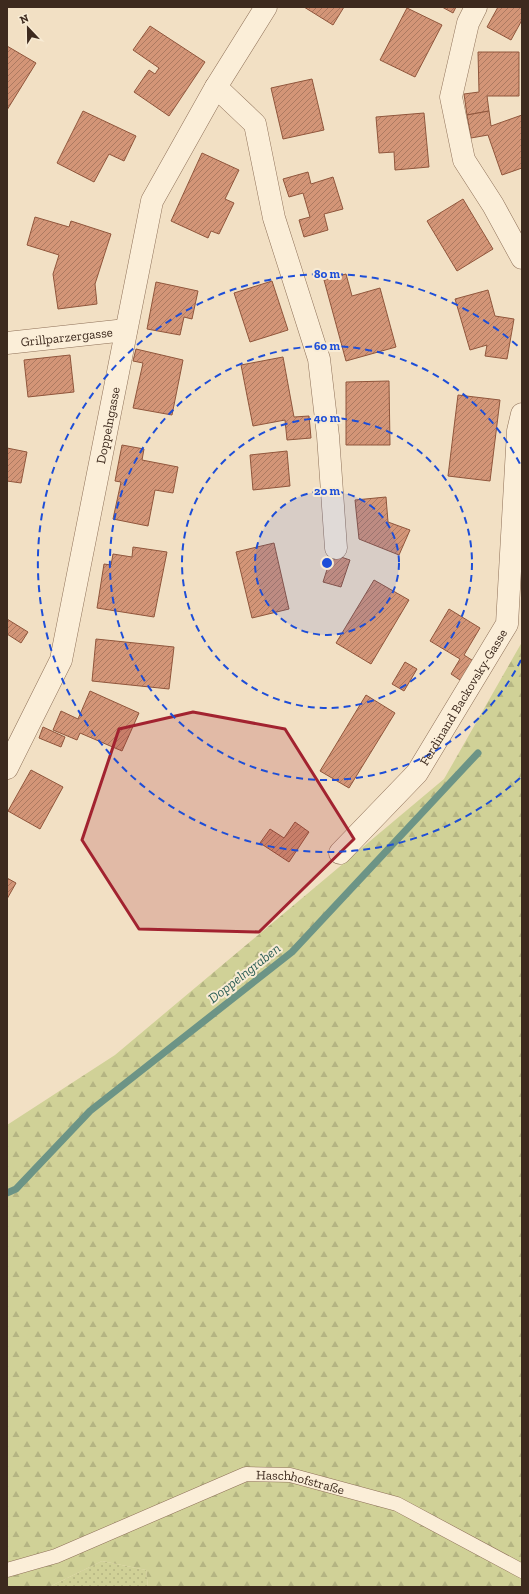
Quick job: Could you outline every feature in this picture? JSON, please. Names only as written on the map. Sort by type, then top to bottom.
[{"type":"street","name":"Doppelngasse","points":[[7,768],[61,660],[152,201],[216,87],[266,7]]},
{"type":"street","points":[[476,7],[468,23],[451,97],[464,160],[493,205],[522,258]]},
{"type":"street","points":[[216,87],[255,124],[274,218],[319,359],[328,436],[336,548]]},
{"type":"street","name":"Grillparzergasse","points":[[7,343],[126,330]]},
{"type":"street","name":"Ferdinand Backovsky-Gasse","points":[[340,854],[417,774],[507,624],[518,431],[522,414]]},
{"type":"lane","name":"Haschhofstraße","points":[[7,1570],[56,1556],[246,1474],[290,1474],[397,1504],[522,1571]]},
{"type":"highlighted area","points":[[193,712],[285,729],[354,839],[259,932],[139,929],[82,840],[119,729]]},
{"type":"green space","points":[[522,642],[522,1587],[148,1587],[146,1570],[102,1561],[49,1587],[7,1587],[7,1125],[115,1055],[444,779]]},
{"type":"green space","points":[[102,1561],[146,1570],[148,1587],[49,1587]]},
{"type":"building","points":[[304,7],[344,7],[333,25]]},
{"type":"building","points":[[442,7],[456,7],[453,13]]},
{"type":"building","points":[[498,7],[522,7],[522,20],[511,40],[487,27]]},
{"type":"building","points":[[407,8],[442,25],[415,77],[380,60]]},
{"type":"building","points":[[150,26],[205,62],[169,116],[134,92],[149,70],[155,74],[159,68],[133,50]]},
{"type":"building","points":[[7,46],[36,63],[7,110]]},
{"type":"building","points":[[478,52],[519,52],[519,96],[487,96],[489,111],[467,115],[464,94],[479,92]]},
{"type":"building","points":[[312,79],[324,130],[283,139],[271,88]]},
{"type":"building","points":[[83,111],[136,136],[124,161],[109,154],[94,182],[57,163]]},
{"type":"building","points":[[489,111],[491,126],[522,115],[522,168],[502,175],[488,135],[471,138],[467,115]]},
{"type":"building","points":[[424,113],[429,167],[395,170],[394,152],[379,153],[376,117]]},
{"type":"building","points":[[202,153],[239,170],[225,199],[234,203],[219,234],[211,231],[208,238],[171,221]]},
{"type":"building","points":[[308,172],[311,184],[333,177],[343,209],[324,214],[328,230],[304,237],[299,220],[310,217],[303,193],[289,197],[283,179]]},
{"type":"building","points":[[463,199],[493,249],[457,271],[427,221]]},
{"type":"building","points":[[35,217],[69,227],[71,221],[111,234],[95,284],[97,304],[58,309],[53,274],[59,255],[27,245]]},
{"type":"building","points":[[346,274],[352,296],[380,288],[396,347],[346,361],[324,280]]},
{"type":"building","points":[[272,281],[288,330],[250,342],[234,293]]},
{"type":"building","points":[[156,282],[198,291],[192,319],[184,317],[180,335],[147,329]]},
{"type":"building","points":[[488,290],[495,316],[514,319],[507,359],[485,356],[487,345],[470,350],[455,299]]},
{"type":"building","points":[[136,349],[183,360],[172,415],[133,408],[143,363],[133,361]]},
{"type":"building","points":[[70,355],[74,392],[28,397],[24,360]]},
{"type":"building","points":[[283,357],[294,417],[309,416],[311,438],[287,440],[285,420],[253,426],[241,365]]},
{"type":"building","points":[[389,381],[390,445],[346,445],[346,382]]},
{"type":"building","points":[[458,395],[500,400],[490,481],[448,476]]},
{"type":"building","points":[[122,445],[144,449],[142,460],[178,467],[173,493],[155,490],[148,526],[113,519],[121,482],[115,481]]},
{"type":"building","points":[[7,448],[27,452],[21,483],[7,481]]},
{"type":"building","points":[[287,451],[290,486],[253,490],[250,455]]},
{"type":"building","points":[[386,497],[388,522],[410,530],[399,555],[359,539],[355,500]]},
{"type":"building","points":[[274,543],[289,609],[252,618],[236,552]]},
{"type":"building","points":[[133,547],[167,552],[154,617],[97,608],[104,564],[111,565],[113,554],[132,557]]},
{"type":"building","points":[[332,554],[350,560],[341,587],[323,582]]},
{"type":"building","points":[[374,580],[409,600],[371,664],[336,643]]},
{"type":"building","points":[[449,609],[480,628],[464,655],[475,662],[463,682],[451,674],[460,659],[430,641]]},
{"type":"building","points":[[7,619],[28,632],[21,643],[7,634]]},
{"type":"building","points":[[96,639],[174,647],[169,689],[92,681]]},
{"type":"building","points":[[405,662],[417,669],[404,691],[392,684]]},
{"type":"building","points":[[90,691],[139,713],[122,751],[80,733],[77,740],[53,730],[61,711],[78,719]]},
{"type":"building","points":[[366,695],[395,713],[349,788],[320,771]]},
{"type":"building","points":[[43,727],[65,737],[61,747],[39,738]]},
{"type":"building","points":[[31,770],[63,787],[40,829],[8,811]]},
{"type":"building","points":[[295,822],[309,832],[289,862],[260,843],[270,829],[284,838]]},
{"type":"building","points":[[7,878],[16,883],[7,899]]},
{"type":"waterway","name":"Doppelngraben","points":[[7,1193],[16,1189],[90,1111],[292,952],[478,753]]}]
